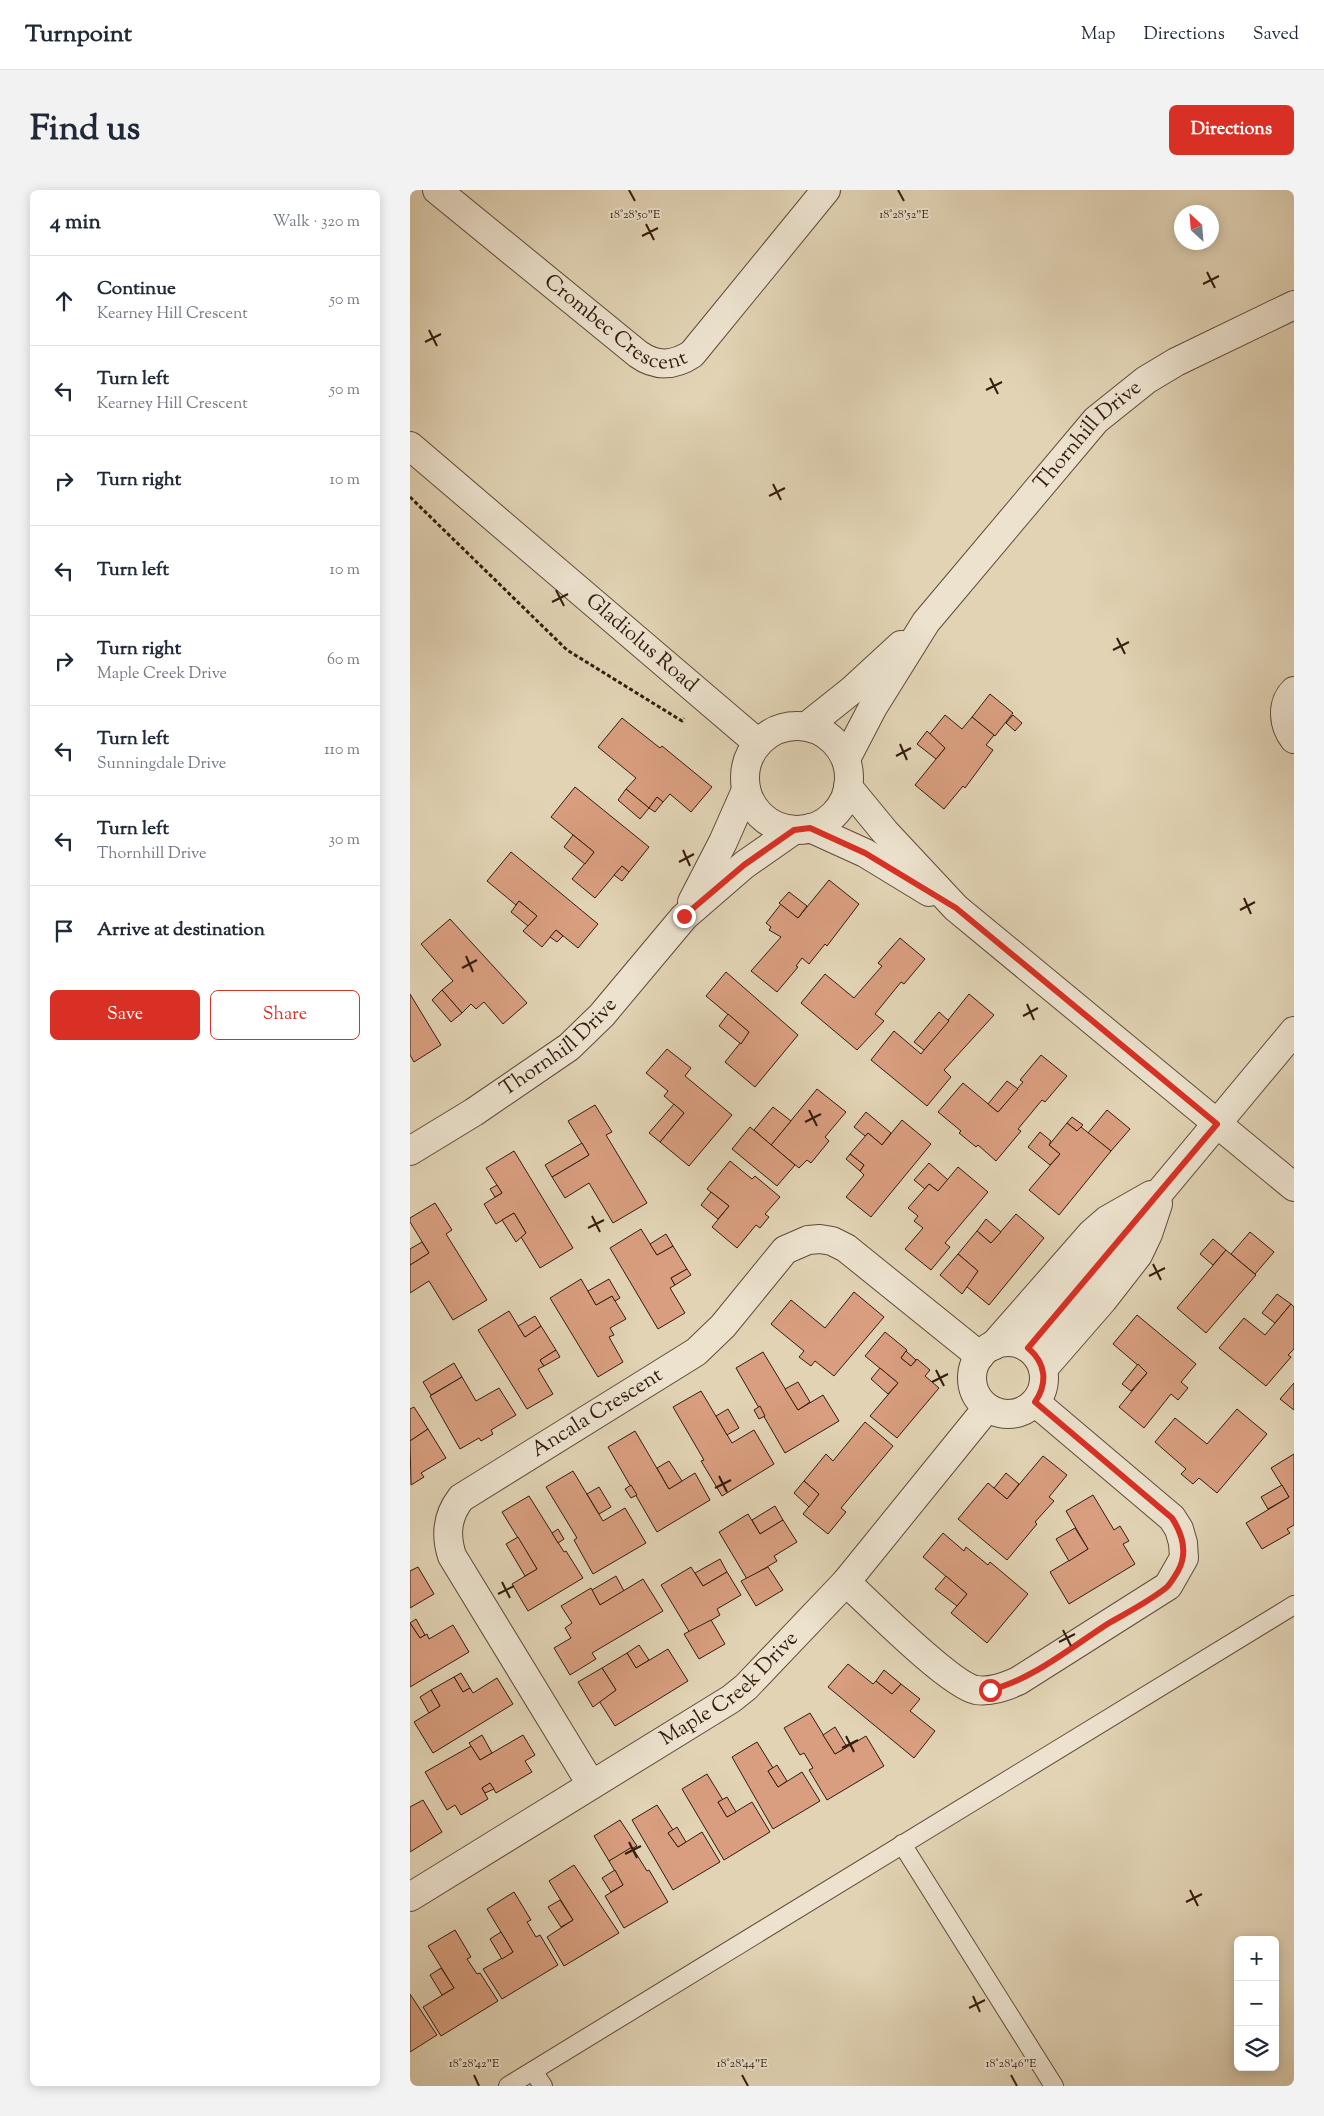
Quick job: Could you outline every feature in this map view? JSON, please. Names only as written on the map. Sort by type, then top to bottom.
[{"type":"street","name":"Crombec Crescent","points":[[445,193],[638,354],[653,363],[663,364],[683,360],[692,354],[826,190]]},
{"type":"street","name":"Thornhill Drive","points":[[846,759],[873,707],[926,622],[1071,447],[1096,420],[1146,380],[1176,362],[1294,305]]},
{"type":"street","name":"Gladiolus Road","points":[[410,446],[758,743]]},
{"type":"street","name":"Thornhill Drive","points":[[807,726],[851,691],[926,622]]},
{"type":"street","points":[[1294,691],[1286,707],[1285,720],[1288,732],[1294,739]]},
{"type":"street","points":[[802,829],[826,822],[838,810],[848,787],[850,777],[846,759],[837,744],[824,732],[807,726],[789,726],[772,732],[758,743],[746,765],[744,774],[746,790],[752,806],[763,818],[778,826],[802,829],[865,853],[956,908]]},
{"type":"street","points":[[848,787],[885,832],[956,908],[1294,1187]]},
{"type":"street","name":"Thornhill Drive","points":[[684,916],[723,842],[746,790]]},
{"type":"street","name":"Thornhill Drive","points":[[410,1151],[474,1112],[568,1046],[602,1015],[684,916],[744,865],[802,829]]},
{"type":"street","points":[[1035,1358],[1124,1235],[1294,1030]]},
{"type":"street","points":[[986,1351],[1010,1342],[1035,1358],[1042,1390],[1035,1402],[1024,1411],[1010,1415],[987,1408],[980,1402],[973,1388],[972,1371],[986,1351],[1082,1243],[1124,1235]]},
{"type":"street","name":"Ancala Crescent","points":[[592,1784],[452,1556],[447,1533],[448,1520],[453,1508],[461,1498],[696,1352],[723,1326],[785,1250],[808,1240],[832,1241],[846,1248],[986,1351]]},
{"type":"street","points":[[846,1582],[952,1678],[976,1690],[990,1690],[1018,1682],[1168,1586],[1184,1558],[1184,1543],[1179,1529],[1172,1518],[1035,1402]]},
{"type":"street","name":"Maple Creek Drive","points":[[410,1897],[731,1699],[746,1687],[846,1582],[987,1408]]},
{"type":"lane","points":[[508,2086],[1294,1605]]},
{"type":"lane","points":[[902,1844],[1054,2086]]},
{"type":"lane","points":[[533,2070],[543,2086]]},
{"type":"path","points":[[410,497],[567,650],[682,721],[702,696]]},
{"type":"building","points":[[990,694],[1013,713],[995,736],[972,717]]},
{"type":"building","points":[[945,715],[962,729],[972,717],[994,735],[986,745],[993,750],[965,788],[963,786],[944,809],[915,785],[945,748],[929,735]]},
{"type":"building","points":[[1013,715],[1022,723],[1015,731],[1006,723]]},
{"type":"building","points":[[622,718],[660,748],[662,746],[712,787],[691,812],[670,794],[663,802],[657,797],[649,808],[626,789],[636,778],[598,747]]},
{"type":"building","points":[[927,731],[945,748],[936,759],[917,744]]},
{"type":"building","points":[[575,787],[649,847],[629,872],[622,866],[595,898],[572,879],[594,852],[551,817]]},
{"type":"building","points":[[626,789],[649,808],[640,819],[618,800]]},
{"type":"building","points":[[657,797],[663,802],[655,812],[649,808]]},
{"type":"building","points":[[573,835],[594,852],[585,864],[564,847]]},
{"type":"building","points":[[511,852],[598,924],[578,948],[556,930],[542,947],[523,931],[537,916],[519,901],[516,905],[487,881]]},
{"type":"building","points":[[622,866],[629,872],[622,881],[614,875]]},
{"type":"building","points":[[829,880],[859,904],[827,946],[825,944],[809,964],[802,958],[796,966],[798,967],[777,992],[751,971],[781,937],[769,930],[771,927],[766,923],[781,904],[798,918]]},
{"type":"building","points":[[789,892],[807,906],[798,918],[779,903]]},
{"type":"building","points":[[519,901],[537,916],[528,926],[511,912]]},
{"type":"building","points":[[450,919],[527,1003],[503,1024],[484,1002],[476,1009],[471,1004],[462,1013],[442,990],[453,981],[421,944]]},
{"type":"building","points":[[556,930],[563,936],[557,942],[550,937]]},
{"type":"building","points":[[900,938],[925,959],[904,984],[901,982],[875,1014],[884,1021],[857,1050],[801,1003],[825,974],[854,998],[882,966],[878,963]]},
{"type":"building","points":[[726,972],[798,1035],[755,1087],[725,1062],[749,1032],[706,996]]},
{"type":"building","points":[[442,990],[462,1013],[451,1022],[432,1000]]},
{"type":"building","points":[[410,994],[441,1045],[414,1062],[410,1055]]},
{"type":"building","points":[[969,994],[994,1015],[944,1070],[951,1077],[927,1106],[871,1060],[894,1031],[921,1054]]},
{"type":"building","points":[[939,1012],[949,1021],[924,1050],[914,1042]]},
{"type":"building","points":[[728,1014],[749,1032],[741,1044],[719,1026]]},
{"type":"building","points":[[667,1049],[691,1068],[685,1076],[732,1115],[689,1166],[660,1142],[684,1113],[664,1096],[668,1091],[646,1073]]},
{"type":"building","points":[[1041,1055],[1067,1076],[1045,1102],[1042,1100],[1018,1129],[1021,1131],[996,1161],[978,1145],[976,1147],[959,1133],[961,1131],[938,1112],[963,1083],[998,1112],[1023,1082],[1020,1080]]},
{"type":"building","points":[[1007,1081],[1018,1089],[998,1112],[988,1104]]},
{"type":"building","points":[[817,1089],[846,1112],[825,1137],[829,1141],[811,1163],[807,1160],[799,1168],[771,1145]]},
{"type":"building","points":[[674,1104],[684,1113],[660,1142],[649,1133]]},
{"type":"building","points":[[595,1105],[612,1132],[606,1135],[647,1203],[613,1223],[589,1183],[565,1198],[552,1177],[589,1155],[568,1121]]},
{"type":"building","points":[[773,1107],[791,1121],[771,1145],[754,1130]]},
{"type":"building","points":[[1107,1110],[1130,1129],[1111,1151],[1088,1133]]},
{"type":"building","points":[[866,1112],[891,1133],[882,1145],[868,1133],[865,1136],[854,1127]]},
{"type":"building","points":[[1072,1117],[1083,1125],[1077,1131],[1067,1123]]},
{"type":"building","points":[[902,1120],[931,1144],[871,1217],[846,1197],[864,1175],[860,1171],[864,1165],[850,1154],[868,1133],[882,1145]]},
{"type":"building","points":[[1067,1123],[1077,1131],[1081,1127],[1111,1151],[1059,1215],[1029,1190],[1060,1154],[1049,1145]]},
{"type":"building","points":[[750,1127],[795,1165],[777,1186],[732,1149]]},
{"type":"building","points":[[1040,1132],[1051,1141],[1049,1145],[1060,1154],[1050,1165],[1028,1147]]},
{"type":"building","points":[[582,1143],[589,1155],[552,1177],[545,1165]]},
{"type":"building","points":[[514,1151],[573,1248],[540,1268],[521,1237],[526,1233],[514,1213],[496,1224],[484,1204],[502,1193],[486,1168]]},
{"type":"building","points":[[850,1154],[864,1165],[860,1171],[846,1159]]},
{"type":"building","points":[[730,1161],[752,1179],[755,1176],[780,1197],[765,1214],[769,1217],[760,1228],[756,1225],[737,1248],[712,1227],[729,1206],[707,1189]]},
{"type":"building","points":[[929,1163],[948,1180],[938,1191],[929,1184],[925,1189],[914,1180]]},
{"type":"building","points":[[958,1167],[988,1192],[945,1243],[950,1247],[931,1270],[905,1249],[923,1228],[914,1221],[918,1216],[908,1208],[929,1184],[938,1191]]},
{"type":"building","points":[[497,1185],[502,1193],[495,1197],[490,1189]]},
{"type":"building","points":[[711,1192],[729,1206],[718,1219],[701,1205]]},
{"type":"building","points":[[435,1203],[452,1230],[446,1234],[487,1300],[453,1320],[429,1281],[410,1293],[410,1265],[429,1253],[410,1222],[410,1218]]},
{"type":"building","points":[[514,1213],[526,1233],[516,1242],[502,1220]]},
{"type":"building","points":[[1016,1214],[1044,1238],[989,1305],[966,1286],[978,1271],[958,1254],[977,1231],[991,1243]]},
{"type":"building","points":[[986,1219],[1001,1232],[991,1243],[977,1231]]},
{"type":"building","points":[[641,1229],[657,1255],[673,1246],[687,1269],[671,1278],[675,1285],[670,1288],[685,1313],[658,1329],[610,1248]]},
{"type":"building","points":[[1250,1232],[1274,1252],[1255,1274],[1231,1254]]},
{"type":"building","points":[[666,1234],[673,1246],[657,1255],[650,1244]]},
{"type":"building","points":[[1213,1239],[1226,1250],[1213,1265],[1200,1254]]},
{"type":"building","points":[[422,1242],[429,1253],[410,1265],[410,1249]]},
{"type":"building","points":[[1226,1250],[1256,1275],[1206,1333],[1177,1308]]},
{"type":"building","points":[[958,1254],[978,1271],[962,1294],[940,1275]]},
{"type":"building","points":[[687,1269],[691,1275],[675,1285],[671,1278]]},
{"type":"building","points":[[581,1279],[596,1305],[612,1296],[626,1319],[610,1328],[614,1335],[609,1337],[623,1362],[598,1377],[550,1298]]},
{"type":"building","points":[[609,1279],[620,1298],[615,1301],[612,1296],[596,1305],[588,1291]]},
{"type":"building","points":[[854,1292],[884,1317],[834,1376],[815,1361],[811,1366],[799,1357],[804,1351],[771,1324],[791,1300],[825,1328]]},
{"type":"building","points":[[1277,1294],[1291,1304],[1275,1323],[1262,1313]]},
{"type":"building","points":[[1291,1304],[1294,1307],[1294,1349],[1288,1355],[1291,1357],[1266,1386],[1219,1348],[1244,1318],[1265,1335]]},
{"type":"building","points":[[509,1311],[525,1337],[541,1326],[556,1350],[540,1360],[544,1366],[538,1369],[553,1394],[527,1409],[478,1330]]},
{"type":"building","points":[[1137,1315],[1196,1364],[1181,1382],[1188,1388],[1178,1400],[1171,1394],[1144,1428],[1119,1407],[1147,1373],[1113,1344]]},
{"type":"building","points":[[535,1316],[541,1326],[525,1337],[518,1326]]},
{"type":"building","points":[[885,1332],[907,1350],[901,1358],[911,1366],[917,1359],[930,1370],[925,1376],[939,1388],[897,1438],[870,1416],[898,1383],[865,1356]]},
{"type":"building","points":[[556,1350],[560,1357],[544,1366],[540,1360]]},
{"type":"building","points":[[906,1351],[916,1360],[911,1366],[901,1358]]},
{"type":"building","points":[[763,1352],[798,1410],[823,1395],[839,1421],[785,1453],[736,1368]]},
{"type":"building","points":[[454,1363],[462,1377],[431,1395],[423,1382]]},
{"type":"building","points":[[1138,1364],[1147,1373],[1131,1391],[1122,1384]]},
{"type":"building","points":[[880,1368],[898,1383],[888,1394],[871,1379]]},
{"type":"building","points":[[462,1377],[476,1401],[499,1388],[516,1415],[491,1430],[493,1434],[481,1441],[479,1438],[460,1449],[430,1396]]},
{"type":"building","points":[[798,1382],[810,1402],[798,1410],[785,1389]]},
{"type":"building","points":[[1294,1383],[1294,1410],[1280,1399]]},
{"type":"building","points":[[701,1391],[732,1443],[754,1430],[774,1464],[722,1496],[701,1461],[704,1460],[673,1407]]},
{"type":"building","points":[[760,1406],[765,1416],[759,1419],[754,1410]]},
{"type":"building","points":[[414,1407],[428,1429],[410,1441],[410,1409]]},
{"type":"building","points":[[728,1409],[739,1428],[727,1435],[716,1416]]},
{"type":"building","points":[[1237,1409],[1267,1434],[1217,1493],[1199,1478],[1193,1484],[1181,1474],[1186,1469],[1155,1442],[1175,1418],[1207,1444]]},
{"type":"building","points":[[865,1422],[893,1446],[841,1508],[846,1512],[828,1534],[803,1514],[819,1494],[804,1481],[826,1454],[833,1461]]},
{"type":"building","points":[[428,1429],[446,1458],[421,1473],[424,1477],[411,1485],[410,1441]]},
{"type":"building","points":[[635,1431],[669,1489],[695,1473],[710,1500],[657,1532],[608,1447]]},
{"type":"building","points":[[1294,1454],[1294,1525],[1287,1529],[1290,1533],[1262,1549],[1246,1523],[1289,1497],[1271,1468]]},
{"type":"building","points":[[1043,1456],[1067,1475],[1049,1497],[1054,1501],[1035,1522],[1037,1524],[1007,1560],[958,1519],[988,1483],[1007,1499]]},
{"type":"building","points":[[669,1461],[682,1481],[669,1489],[657,1468]]},
{"type":"building","points":[[573,1471],[603,1521],[625,1508],[646,1543],[593,1574],[574,1540],[577,1538],[546,1487]]},
{"type":"building","points":[[1006,1473],[1019,1484],[1007,1499],[994,1488]]},
{"type":"building","points":[[804,1481],[819,1494],[809,1507],[794,1493]]},
{"type":"building","points":[[631,1485],[637,1495],[631,1498],[625,1489]]},
{"type":"building","points":[[1282,1485],[1289,1497],[1268,1509],[1261,1497]]},
{"type":"building","points":[[599,1487],[611,1507],[599,1514],[587,1494]]},
{"type":"building","points":[[1093,1495],[1114,1530],[1120,1526],[1129,1541],[1123,1544],[1135,1564],[1069,1604],[1050,1572],[1088,1549],[1066,1511]]},
{"type":"building","points":[[529,1496],[564,1552],[566,1551],[583,1578],[528,1611],[512,1584],[537,1569],[502,1512]]},
{"type":"building","points":[[775,1506],[783,1520],[760,1534],[752,1520]]},
{"type":"building","points":[[748,1514],[760,1534],[783,1520],[797,1542],[774,1556],[777,1561],[747,1579],[719,1532]]},
{"type":"building","points":[[1075,1528],[1088,1549],[1069,1561],[1056,1539]]},
{"type":"building","points":[[558,1529],[564,1539],[558,1543],[552,1533]]},
{"type":"building","points":[[943,1533],[964,1551],[966,1547],[988,1565],[990,1562],[1028,1594],[987,1643],[951,1613],[967,1594],[923,1557]]},
{"type":"building","points":[[518,1537],[537,1569],[525,1576],[506,1544]]},
{"type":"building","points":[[720,1559],[727,1572],[703,1586],[695,1573]]},
{"type":"building","points":[[418,1567],[434,1594],[410,1608],[410,1571]]},
{"type":"building","points":[[691,1567],[703,1586],[727,1572],[741,1595],[717,1609],[720,1615],[690,1633],[661,1585]]},
{"type":"building","points":[[768,1567],[783,1590],[756,1606],[741,1581]]},
{"type":"building","points":[[616,1576],[624,1591],[600,1605],[592,1590]]},
{"type":"building","points":[[946,1576],[967,1594],[957,1606],[935,1589]]},
{"type":"building","points":[[643,1579],[663,1611],[592,1653],[596,1659],[570,1675],[554,1648],[571,1638],[565,1628],[572,1623],[561,1606],[591,1588],[600,1605]]},
{"type":"building","points":[[416,1619],[425,1635],[420,1638],[410,1623]]},
{"type":"building","points":[[711,1620],[725,1644],[699,1659],[684,1634]]},
{"type":"building","points":[[410,1623],[420,1638],[427,1634],[429,1639],[453,1625],[469,1652],[410,1687]]},
{"type":"building","points":[[639,1645],[649,1660],[636,1668],[627,1653]]},
{"type":"building","points":[[668,1649],[688,1681],[615,1726],[599,1701],[616,1690],[602,1668],[627,1653],[636,1668]]},
{"type":"building","points":[[848,1664],[873,1684],[876,1681],[892,1694],[901,1684],[920,1699],[910,1711],[935,1731],[914,1758],[828,1687]]},
{"type":"building","points":[[602,1668],[616,1690],[593,1707],[578,1682]]},
{"type":"building","points":[[884,1670],[901,1684],[892,1694],[876,1681]]},
{"type":"building","points":[[461,1673],[470,1688],[463,1692],[454,1677]]},
{"type":"building","points":[[454,1677],[463,1692],[470,1688],[473,1693],[497,1678],[513,1704],[433,1753],[414,1722],[440,1706],[431,1690]]},
{"type":"building","points":[[431,1690],[440,1706],[429,1713],[420,1697]]},
{"type":"building","points":[[810,1713],[835,1754],[866,1736],[884,1766],[827,1800],[809,1770],[813,1768],[804,1753],[800,1755],[784,1728]]},
{"type":"building","points":[[835,1727],[847,1747],[835,1754],[823,1735]]},
{"type":"building","points":[[482,1735],[492,1753],[480,1760],[469,1743]]},
{"type":"building","points":[[523,1735],[535,1755],[525,1761],[532,1772],[496,1793],[490,1783],[482,1788],[488,1799],[461,1815],[455,1805],[447,1810],[425,1772],[471,1746],[480,1760]]},
{"type":"building","points":[[757,1742],[773,1768],[768,1771],[778,1787],[802,1772],[820,1801],[773,1829],[732,1757]]},
{"type":"building","points":[[777,1765],[787,1781],[778,1787],[768,1771]]},
{"type":"building","points":[[707,1774],[723,1800],[718,1802],[727,1817],[752,1802],[770,1832],[724,1860],[682,1789]]},
{"type":"building","points":[[490,1783],[494,1789],[485,1793],[482,1788]]},
{"type":"building","points":[[727,1797],[736,1812],[727,1817],[718,1802]]},
{"type":"building","points":[[423,1800],[442,1832],[410,1852],[410,1807]]},
{"type":"building","points":[[657,1805],[673,1830],[668,1833],[678,1847],[702,1832],[720,1862],[673,1890],[632,1820]]},
{"type":"building","points":[[620,1820],[637,1846],[609,1861],[594,1836]]},
{"type":"building","points":[[677,1827],[686,1842],[678,1847],[668,1833]]},
{"type":"building","points":[[632,1847],[647,1871],[649,1870],[668,1902],[624,1928],[605,1896],[623,1885],[609,1861]]},
{"type":"building","points":[[574,1865],[619,1933],[564,1966],[547,1937],[573,1920],[549,1881]]},
{"type":"building","points":[[615,1870],[623,1885],[611,1892],[602,1878]]},
{"type":"building","points":[[514,1892],[531,1920],[527,1922],[536,1937],[540,1935],[558,1965],[502,1999],[483,1969],[513,1952],[487,1909]]},
{"type":"building","points":[[560,1900],[573,1920],[561,1927],[548,1907]]},
{"type":"building","points":[[455,1930],[471,1957],[467,1959],[477,1974],[480,1973],[498,2001],[441,2036],[423,2007],[454,1988],[428,1946]]},
{"type":"building","points":[[501,1932],[513,1952],[502,1959],[490,1939]]},
{"type":"building","points":[[441,1968],[454,1988],[442,1995],[430,1975]]},
{"type":"building","points":[[410,1994],[437,2035],[410,2052]]},
{"type":"route","points":[[684,916],[744,865],[794,830],[810,828],[865,853],[956,908],[1217,1124],[1028,1348],[1040,1362],[1044,1376],[1042,1390],[1035,1402],[1172,1518],[1179,1529],[1184,1543],[1184,1558],[1168,1586],[1018,1682],[990,1690]]}]
